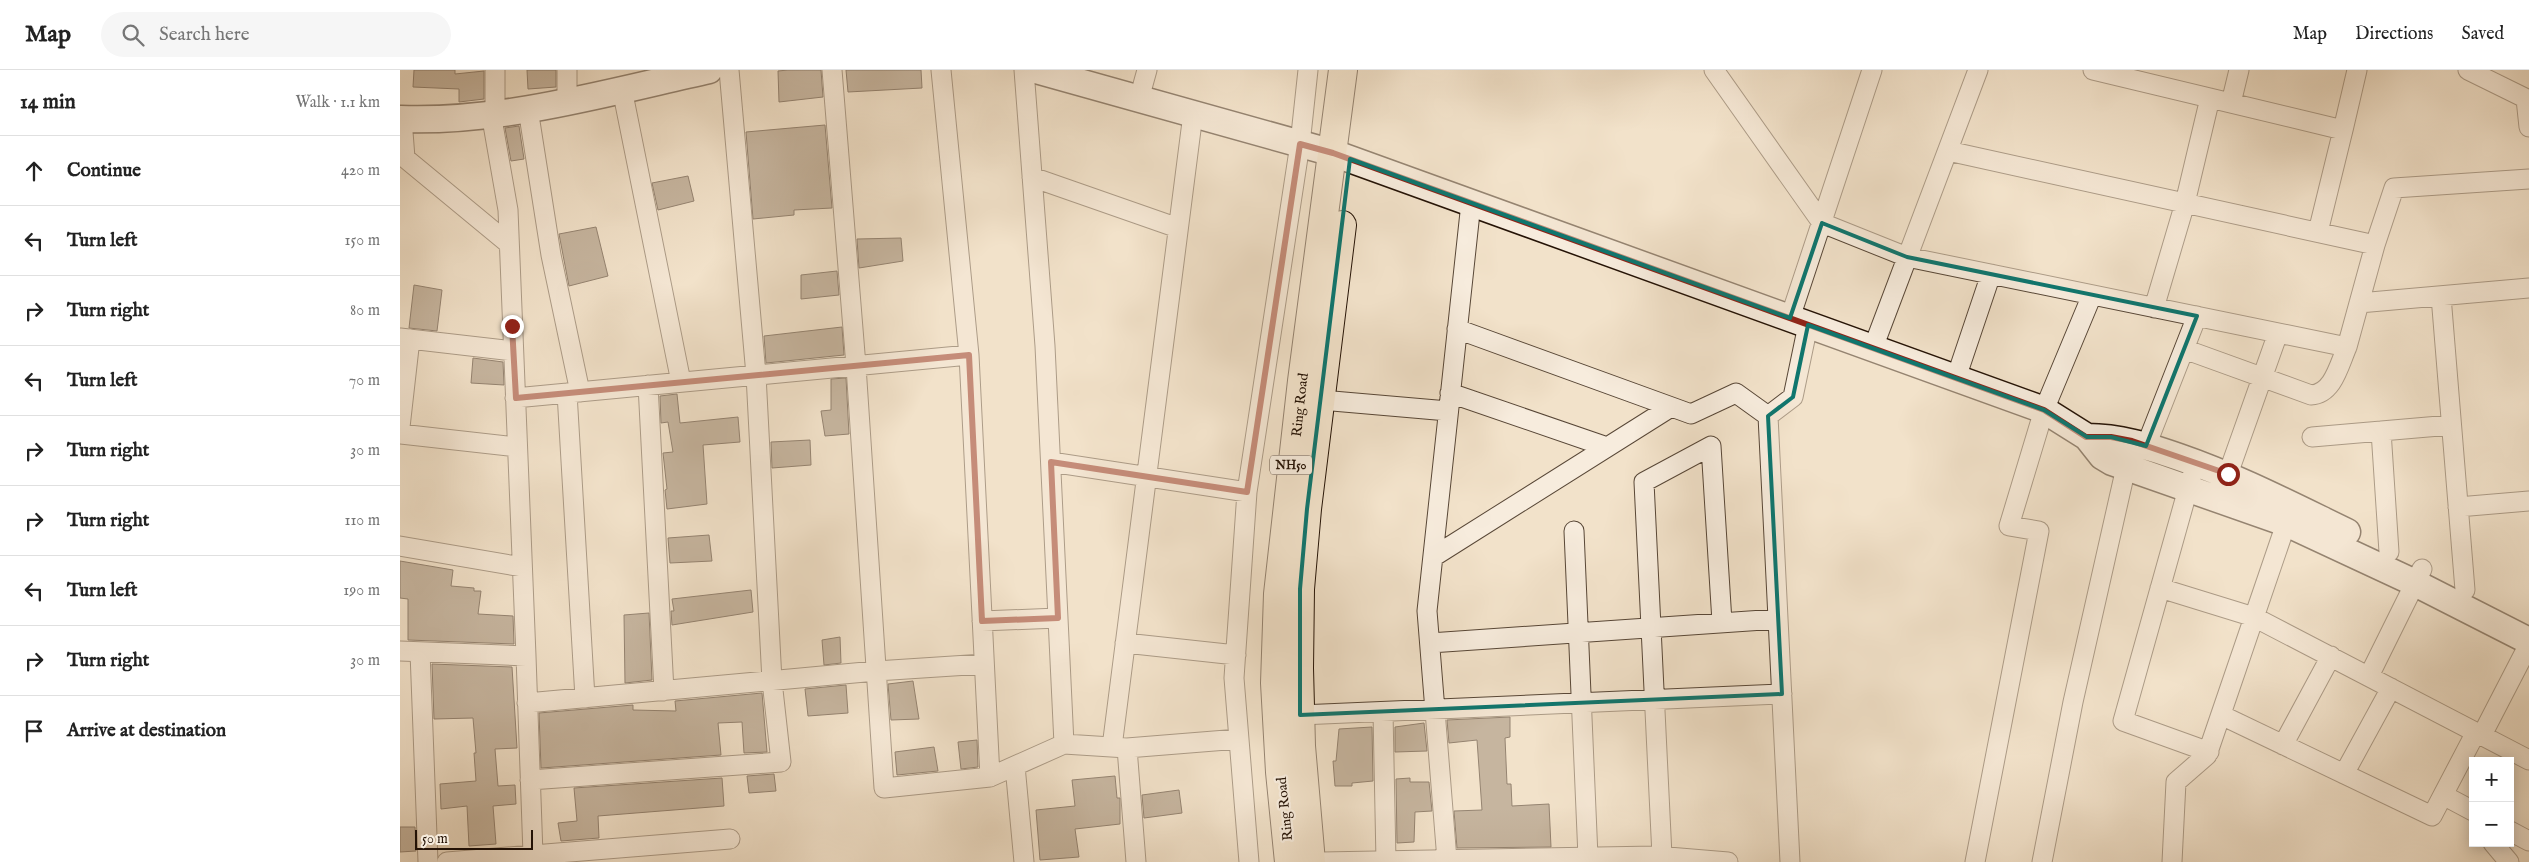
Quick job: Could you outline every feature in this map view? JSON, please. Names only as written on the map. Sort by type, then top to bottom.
[{"type":"highway","name":"Ring Road","points":[[1311,862],[1300,715],[1300,589],[1321,400],[1342,156],[1344,70]]},
{"type":"highway","name":"Ring Road","points":[[1289,862],[1280,772],[1275,683],[1278,594],[1300,391],[1342,156],[1362,70]]},
{"type":"street","points":[[495,70],[493,113],[508,210],[533,855]]},
{"type":"street","points":[[567,70],[568,101]]},
{"type":"street","points":[[509,244],[403,159],[401,119],[426,120],[528,110],[709,70]]},
{"type":"street","points":[[530,780],[781,762],[772,680],[756,375],[729,70]]},
{"type":"street","points":[[832,70],[856,366],[884,788],[990,777],[1064,744],[1119,747],[1239,739]]},
{"type":"street","points":[[942,70],[969,355],[990,777]]},
{"type":"street","points":[[1024,70],[1045,346],[1064,744]]},
{"type":"street","points":[[1036,70],[1342,156],[2044,410],[2086,437],[2102,456],[2126,467],[2188,489],[2289,514],[2389,552],[2419,576],[2465,590],[2529,623]]},
{"type":"street","points":[[1139,99],[1147,70]]},
{"type":"street","points":[[1249,862],[1234,678],[1247,492],[1300,144],[1308,70]]},
{"type":"street","points":[[1714,70],[1822,223],[1907,256],[2348,347]]},
{"type":"street","points":[[1768,416],[1792,397],[1799,322],[1822,223],[1872,70]]},
{"type":"street","points":[[1873,348],[1978,70]]},
{"type":"street","points":[[2097,70],[2343,130]]},
{"type":"street","points":[[2231,103],[2239,70]]},
{"type":"street","points":[[2318,232],[2356,70]]},
{"type":"street","points":[[2468,70],[2528,100],[2529,127]]},
{"type":"street","points":[[622,89],[681,382]]},
{"type":"street","points":[[2154,308],[2185,203],[2210,98]]},
{"type":"street","points":[[528,110],[573,392],[585,698]]},
{"type":"street","points":[[1136,862],[1119,747],[1125,643],[1193,114]]},
{"type":"street","points":[[1948,151],[2376,245]]},
{"type":"street","points":[[1032,177],[1178,228]]},
{"type":"street","points":[[2184,350],[2311,395],[2319,395],[2328,389],[2348,347],[2394,188],[2529,179]]},
{"type":"street","points":[[1447,860],[1427,611],[1471,203]]},
{"type":"street","points":[[1956,378],[1991,274]]},
{"type":"street","points":[[2360,303],[2529,288]]},
{"type":"street","points":[[1975,862],[2039,531],[2009,526],[2044,410],[2092,295]]},
{"type":"street","points":[[2441,296],[2465,590]]},
{"type":"street","points":[[2042,862],[2073,702],[2126,467],[2184,350],[2197,316]]},
{"type":"street","points":[[1457,329],[1691,414],[1736,393],[1768,416]]},
{"type":"street","points":[[2228,474],[2278,333]]},
{"type":"street","points":[[400,427],[405,338],[514,351]]},
{"type":"street","points":[[516,398],[969,355]]},
{"type":"street","points":[[648,385],[664,691]]},
{"type":"street","points":[[1450,393],[1607,447]]},
{"type":"street","points":[[1321,400],[1448,411]]},
{"type":"street","points":[[1433,557],[1671,407]]},
{"type":"street","points":[[1768,416],[1790,862]]},
{"type":"street","points":[[2312,437],[2452,426]]},
{"type":"street","points":[[2381,431],[2389,552]]},
{"type":"street","points":[[400,434],[518,447]]},
{"type":"street","points":[[2086,437],[2111,437],[2139,443],[2228,474],[2289,514],[2419,576],[2529,643],[2432,816],[2221,715]]},
{"type":"street","points":[[1662,856],[1644,482],[1711,446],[1722,622]]},
{"type":"street","points":[[1051,462],[1247,492]]},
{"type":"street","points":[[2195,463],[2123,721],[2209,752]]},
{"type":"street","points":[[2458,507],[2529,501]]},
{"type":"street","points":[[2172,862],[2176,782],[2208,756],[2289,514]]},
{"type":"street","points":[[1574,531],[1583,703],[1588,857]]},
{"type":"street","points":[[400,546],[522,567]]},
{"type":"street","points":[[2369,676],[2419,576]]},
{"type":"street","points":[[2160,588],[2254,617],[2529,760]]},
{"type":"street","points":[[982,621],[1058,618]]},
{"type":"street","points":[[1430,642],[1778,619]]},
{"type":"street","points":[[1125,643],[1236,655]]},
{"type":"street","points":[[400,651],[526,656]]},
{"type":"street","points":[[420,652],[428,862]]},
{"type":"street","points":[[2283,745],[2331,656]]},
{"type":"street","points":[[528,703],[876,671],[984,664]]},
{"type":"street","points":[[2344,774],[2391,688]]},
{"type":"street","points":[[1300,715],[1782,694]]},
{"type":"street","points":[[1383,712],[1386,861]]},
{"type":"street","points":[[1015,766],[1024,862]]},
{"type":"street","points":[[2443,795],[2469,809]]},
{"type":"street","points":[[2514,833],[2529,841]]},
{"type":"street","points":[[447,862],[730,838]]},
{"type":"street","points":[[2496,847],[2509,862]]},
{"type":"street","points":[[1322,862],[1588,857],[1642,859],[1662,856],[1728,862]]},
{"type":"highlighted area","points":[[1350,159],[1790,318],[1822,223],[1907,257],[2197,316],[2146,446],[2111,437],[2087,437],[2044,410],[1808,325],[1793,397],[1768,416],[1782,694],[1300,715],[1300,589],[1307,509]]},
{"type":"building","points":[[414,70],[455,70],[455,74],[484,71],[484,99],[459,102],[459,89],[413,87]]},
{"type":"building","points":[[527,70],[556,70],[556,87],[528,89]]},
{"type":"building","points":[[821,70],[823,97],[779,102],[778,71]]},
{"type":"building","points":[[846,70],[921,70],[922,88],[848,92]]},
{"type":"building","points":[[825,125],[832,208],[794,210],[794,215],[753,219],[746,132]]},
{"type":"building","points":[[519,126],[524,159],[511,161],[505,128]]},
{"type":"building","points":[[688,176],[694,201],[658,210],[652,183]]},
{"type":"building","points":[[596,227],[608,276],[569,286],[559,234]]},
{"type":"building","points":[[901,238],[903,261],[859,268],[857,239]]},
{"type":"building","points":[[837,271],[839,295],[801,299],[801,275]]},
{"type":"building","points":[[414,285],[442,290],[437,331],[409,328]]},
{"type":"building","points":[[842,327],[844,355],[766,363],[764,336]]},
{"type":"building","points":[[473,358],[503,362],[504,385],[471,383]]},
{"type":"building","points":[[846,378],[849,434],[825,436],[821,411],[831,410],[831,379]]},
{"type":"building","points":[[677,394],[680,423],[738,417],[740,442],[703,445],[707,504],[667,509],[663,453],[673,452],[668,422],[661,423],[660,396]]},
{"type":"building","points":[[810,440],[811,465],[772,468],[771,442]]},
{"type":"building","points":[[709,535],[712,561],[670,563],[668,538]]},
{"type":"building","points":[[400,561],[453,570],[451,586],[474,588],[474,591],[481,591],[478,614],[513,616],[514,644],[408,640],[408,599],[400,598]]},
{"type":"building","points":[[751,590],[753,612],[672,625],[671,611],[674,611],[672,599]]},
{"type":"building","points":[[649,613],[652,680],[625,683],[624,615]]},
{"type":"building","points":[[840,637],[841,663],[824,665],[822,640]]},
{"type":"building","points":[[432,664],[512,667],[517,748],[495,749],[498,786],[515,785],[516,804],[493,806],[496,844],[469,846],[467,806],[441,809],[440,784],[476,781],[474,753],[476,753],[473,718],[434,719]]},
{"type":"building","points":[[913,681],[919,719],[891,720],[888,684]]},
{"type":"building","points":[[846,685],[848,713],[808,716],[805,689]]},
{"type":"building","points":[[762,693],[767,752],[744,753],[742,722],[718,723],[721,755],[541,768],[539,713],[633,705],[633,710],[676,711],[675,701]]},
{"type":"building","points":[[1510,717],[1510,737],[1505,738],[1507,784],[1511,784],[1512,806],[1549,804],[1551,847],[1457,848],[1454,811],[1482,810],[1477,740],[1449,743],[1447,720]]},
{"type":"building","points":[[1424,723],[1427,751],[1395,752],[1395,727]]},
{"type":"building","points":[[1372,727],[1373,781],[1352,783],[1352,786],[1335,786],[1333,761],[1336,761],[1339,729]]},
{"type":"building","points":[[977,740],[978,767],[961,769],[958,742]]},
{"type":"building","points":[[934,747],[938,771],[897,775],[895,752]]},
{"type":"building","points":[[774,774],[776,791],[749,793],[747,776]]},
{"type":"building","points":[[1115,776],[1117,798],[1120,798],[1120,824],[1075,829],[1079,857],[1040,860],[1036,810],[1075,806],[1072,780]]},
{"type":"building","points":[[722,778],[724,806],[598,816],[599,838],[561,841],[558,823],[577,821],[574,788]]},
{"type":"building","points":[[1410,778],[1410,782],[1429,782],[1432,811],[1415,812],[1414,842],[1397,843],[1396,779]]},
{"type":"building","points":[[1179,790],[1182,813],[1144,818],[1142,795]]},
{"type":"building","points":[[400,827],[415,827],[416,851],[400,852]]},
{"type":"route","points":[[512,326],[516,398],[969,355],[982,621],[1058,618],[1051,462],[1247,492],[1300,144],[1333,153],[2044,410],[2086,437],[2111,437],[2132,441],[2228,474]]}]
